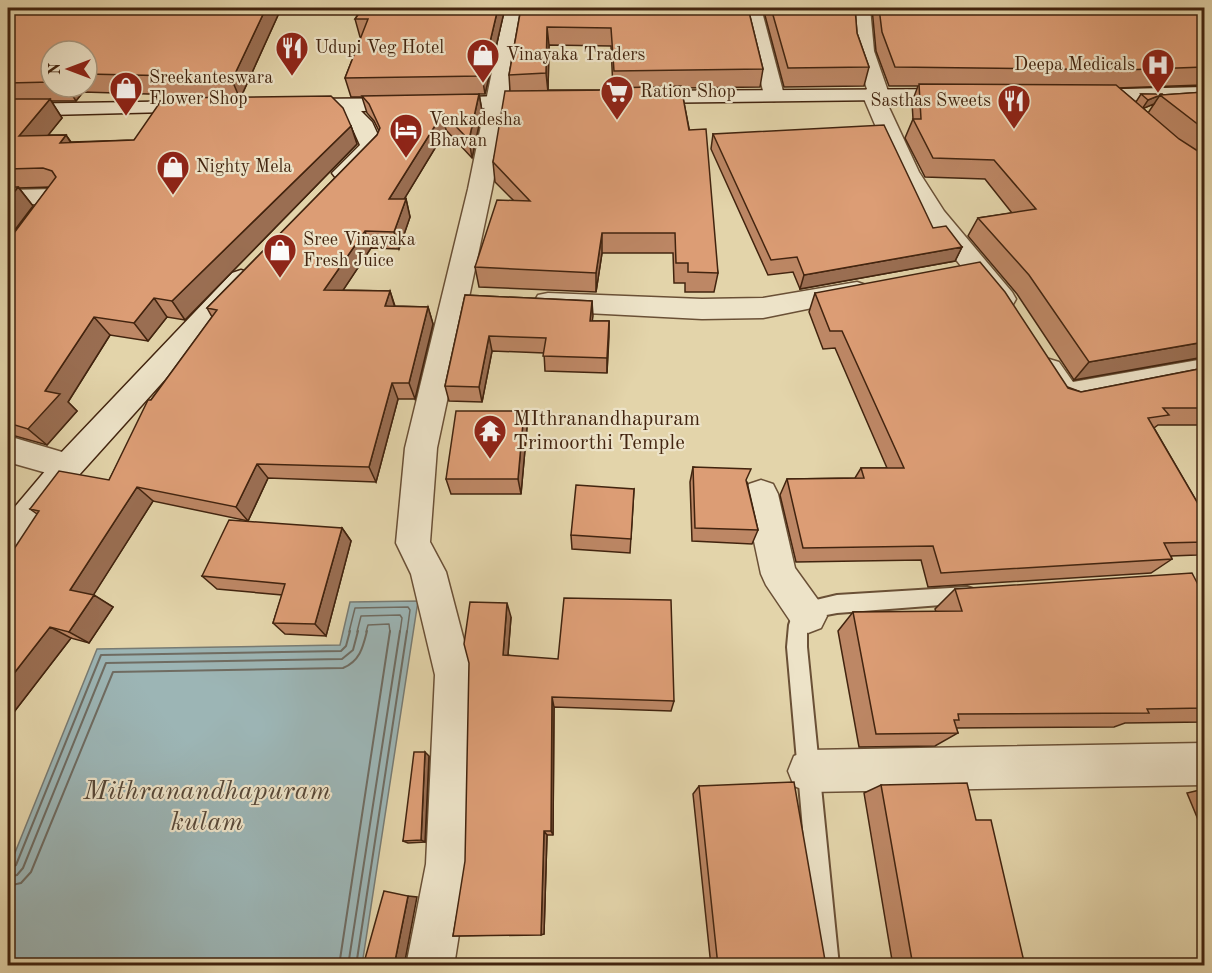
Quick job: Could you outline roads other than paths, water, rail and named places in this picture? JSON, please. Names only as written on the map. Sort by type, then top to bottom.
[{"type":"street","points":[[430,966],[448,864],[454,675],[428,572],[413,543],[421,448],[467,298],[514,8]]},
{"type":"street","points":[[752,8],[774,95]]},
{"type":"street","points":[[861,8],[864,51],[876,94],[907,172],[965,270],[1017,320]]},
{"type":"street","points":[[1066,96],[1112,97],[1204,93]]},
{"type":"street","points":[[614,97],[984,95]]},
{"type":"street","points":[[1112,97],[1136,118]]},
{"type":"street","points":[[270,105],[446,104],[567,99]]},
{"type":"street","points":[[342,104],[361,122],[387,134]]},
{"type":"street","points":[[326,190],[387,134],[446,104]]},
{"type":"street","points":[[8,110],[222,106]]},
{"type":"street","points":[[8,197],[56,196],[8,259]]},
{"type":"street","points":[[8,540],[68,466],[262,256]]},
{"type":"street","points":[[526,301],[702,309],[763,308],[884,286]]},
{"type":"street","points":[[1035,348],[1065,394],[1204,370]]},
{"type":"street","points":[[8,449],[68,466]]},
{"type":"street","points":[[761,494],[779,574],[808,616]]},
{"type":"street","points":[[809,771],[1204,764]]},
{"type":"lane","points":[[827,966],[797,647],[798,625],[816,609],[837,604],[989,594]]},
{"type":"water","name":"Mithranandhapuram kulam","points":[[418,601],[362,965],[8,965],[8,870],[97,649],[340,645],[350,602]]},
{"type":"place","name":"Udupi Veg Hotel","points":[[292,77]]},
{"type":"place","name":"Vinayaka Traders","points":[[483,84]]},
{"type":"place","name":"Deepa Medicals","points":[[1158,94]]},
{"type":"place","name":"Sreekanteswara Flower Shop","points":[[126,117]]},
{"type":"place","name":"Ration Shop","points":[[617,121]]},
{"type":"place","name":"Sasthas Sweets","points":[[1014,130]]},
{"type":"place","name":"Venkadesha Bhavan","points":[[406,159]]},
{"type":"place","name":"Nighty Mela","points":[[173,196]]},
{"type":"place","name":"Sree Vinayaka Fresh Juice","points":[[280,279]]},
{"type":"place","name":"MIthranandhapuram Trimoorthi Temple","points":[[490,460]]}]
